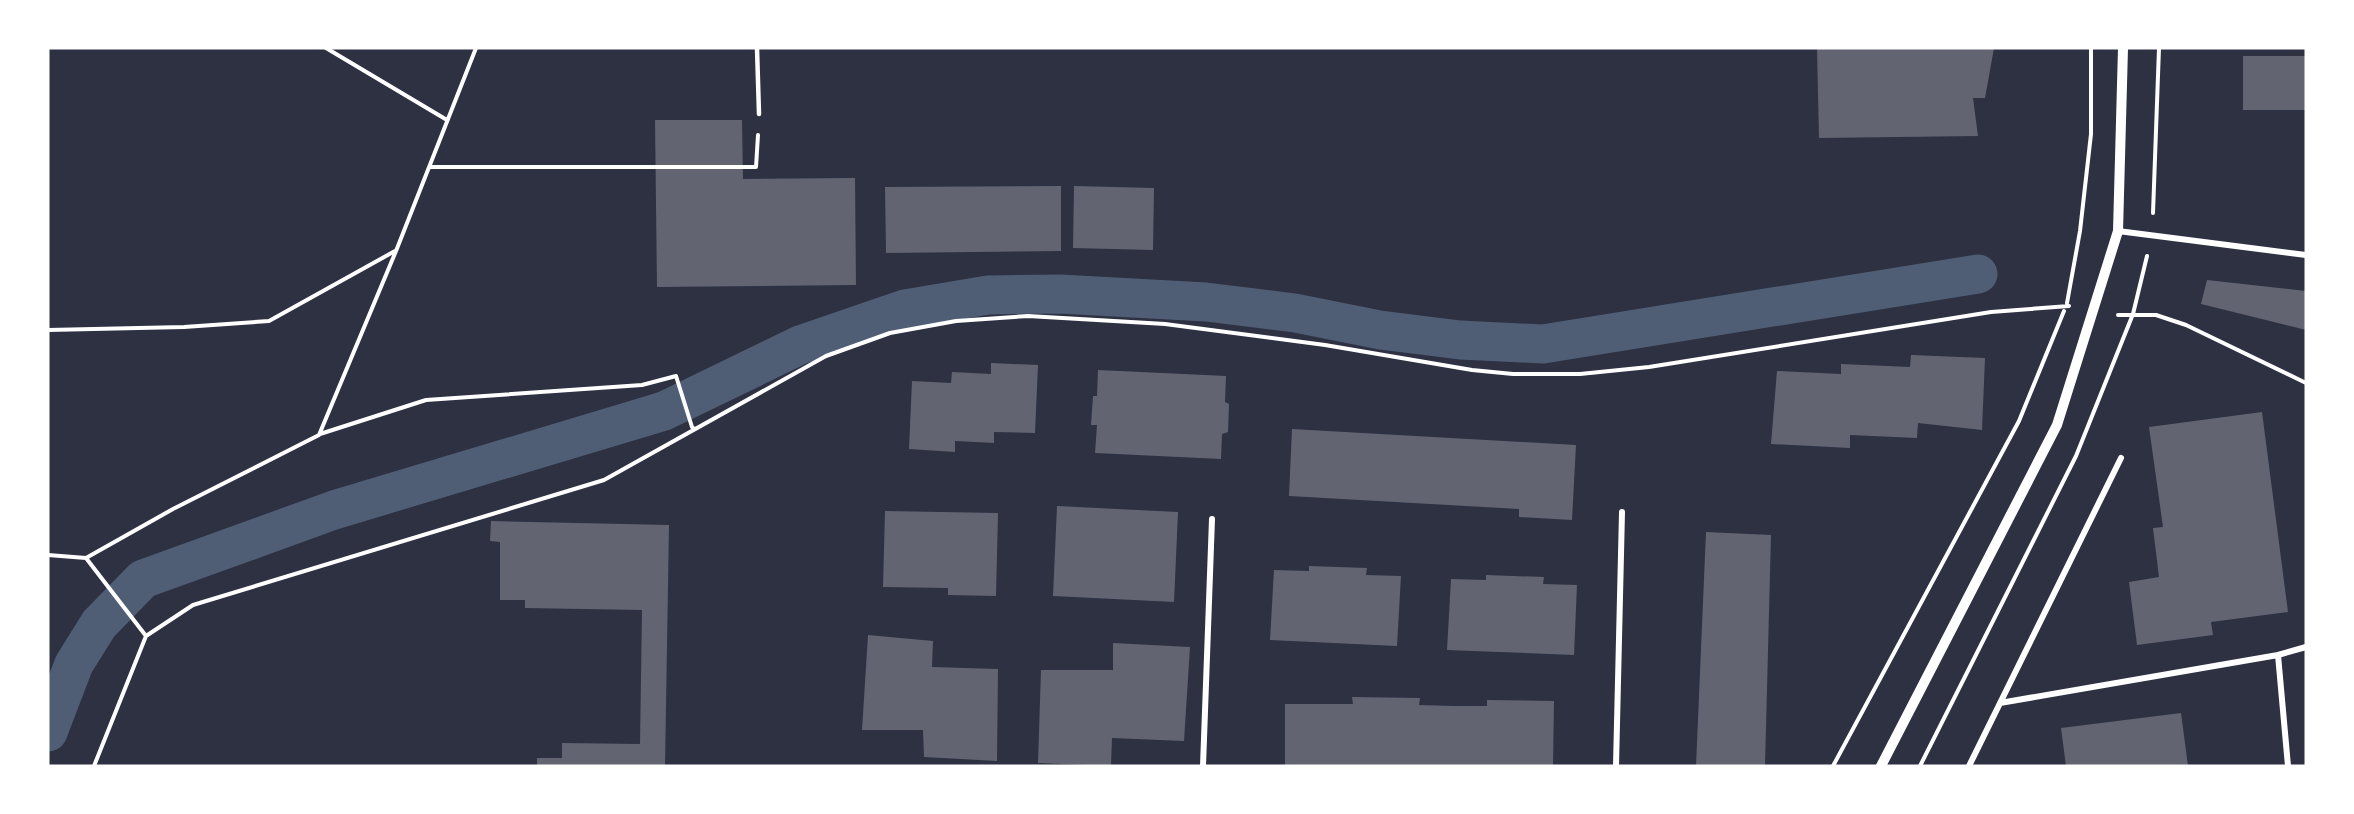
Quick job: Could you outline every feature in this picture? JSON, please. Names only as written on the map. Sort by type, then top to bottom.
[{"type":"street","points":[[1881,766],[2056,425],[2118,231],[2123,48]]},
{"type":"street","points":[[2118,231],[2306,255]]},
{"type":"street","points":[[1969,766],[2121,458]]},
{"type":"street","points":[[1616,766],[1622,512]]},
{"type":"street","points":[[1203,766],[1212,519]]},
{"type":"street","points":[[2000,704],[2278,655],[2306,647]]},
{"type":"street","points":[[2278,655],[2289,766]]},
{"type":"lane","points":[[757,48],[759,114]]},
{"type":"path","points":[[326,48],[447,120]]},
{"type":"path","points":[[319,435],[396,251],[476,48]]},
{"type":"path","points":[[1833,766],[2019,421],[2066,305],[2080,231],[2091,134],[2091,48]]},
{"type":"path","points":[[2152,235],[2159,48]]},
{"type":"path","points":[[429,167],[756,167],[759,114]]},
{"type":"path","points":[[48,330],[184,327],[269,321],[396,251]]},
{"type":"path","points":[[94,766],[146,636],[193,604],[604,480],[693,428],[826,356],[890,333],[956,321],[1028,316],[1166,324],[1325,345],[1472,370],[1513,374],[1580,374],[1649,367],[1991,312],[2066,305],[2121,316],[2156,315],[2176,322],[2306,383]]},
{"type":"path","points":[[48,555],[86,558],[172,509],[319,435],[426,400],[642,385],[676,376],[693,428]]},
{"type":"path","points":[[86,558],[146,636]]},
{"type":"building","points":[[1817,48],[1994,48],[1985,98],[1973,98],[1978,136],[1819,138]]},
{"type":"building","points":[[2243,56],[2306,56],[2306,110],[2243,110]]},
{"type":"building","points":[[655,120],[742,120],[743,179],[855,178],[856,285],[657,287]]},
{"type":"building","points":[[1061,186],[1061,251],[886,253],[885,187]]},
{"type":"building","points":[[1074,186],[1154,188],[1153,250],[1073,248]]},
{"type":"building","points":[[2207,280],[2306,291],[2306,330],[2201,304]]},
{"type":"building","points":[[1911,355],[1985,358],[1982,430],[1918,423],[1917,438],[1850,435],[1850,448],[1771,444],[1777,371],[1841,374],[1841,364],[1910,367]]},
{"type":"building","points":[[991,363],[1038,365],[1035,433],[994,432],[994,443],[955,441],[955,452],[909,449],[912,381],[951,383],[952,372],[991,374]]},
{"type":"building","points":[[1098,370],[1226,376],[1225,402],[1229,404],[1228,432],[1222,434],[1221,459],[1095,453],[1097,425],[1091,425],[1093,396],[1097,396]]},
{"type":"building","points":[[2262,412],[2288,612],[2211,622],[2213,635],[2137,645],[2129,582],[2159,577],[2153,528],[2163,527],[2149,427]]},
{"type":"building","points":[[1292,429],[1576,445],[1572,520],[1519,517],[1519,509],[1289,496]]},
{"type":"building","points":[[1057,506],[1178,512],[1174,602],[1053,596]]},
{"type":"building","points":[[885,511],[998,513],[996,596],[948,595],[948,588],[883,587]]},
{"type":"building","points":[[491,521],[669,525],[665,766],[537,766],[537,758],[562,758],[562,743],[640,744],[642,610],[525,608],[525,600],[500,600],[500,542],[490,541]]},
{"type":"building","points":[[1706,532],[1771,535],[1765,766],[1696,766]]},
{"type":"building","points":[[1309,566],[1367,568],[1366,575],[1401,576],[1397,646],[1270,640],[1274,570],[1309,571]]},
{"type":"building","points":[[1486,575],[1544,577],[1543,584],[1577,585],[1574,655],[1447,650],[1451,579],[1486,580]]},
{"type":"building","points":[[868,635],[933,641],[932,667],[998,669],[997,761],[924,757],[923,730],[862,730]]},
{"type":"building","points":[[1113,643],[1190,647],[1184,741],[1112,738],[1111,766],[1038,763],[1041,670],[1113,670]]},
{"type":"building","points":[[1352,697],[1420,698],[1419,705],[1453,706],[1487,706],[1487,700],[1554,701],[1553,766],[1285,766],[1285,704],[1353,704]]},
{"type":"building","points":[[2181,713],[2188,766],[2066,766],[2061,728]]},
{"type":"waterway","points":[[48,732],[74,664],[99,624],[143,579],[334,510],[664,411],[800,345],[905,309],[988,295],[1060,294],[1206,302],[1295,313],[1380,330],[1460,340],[1543,344],[1978,274]]}]
